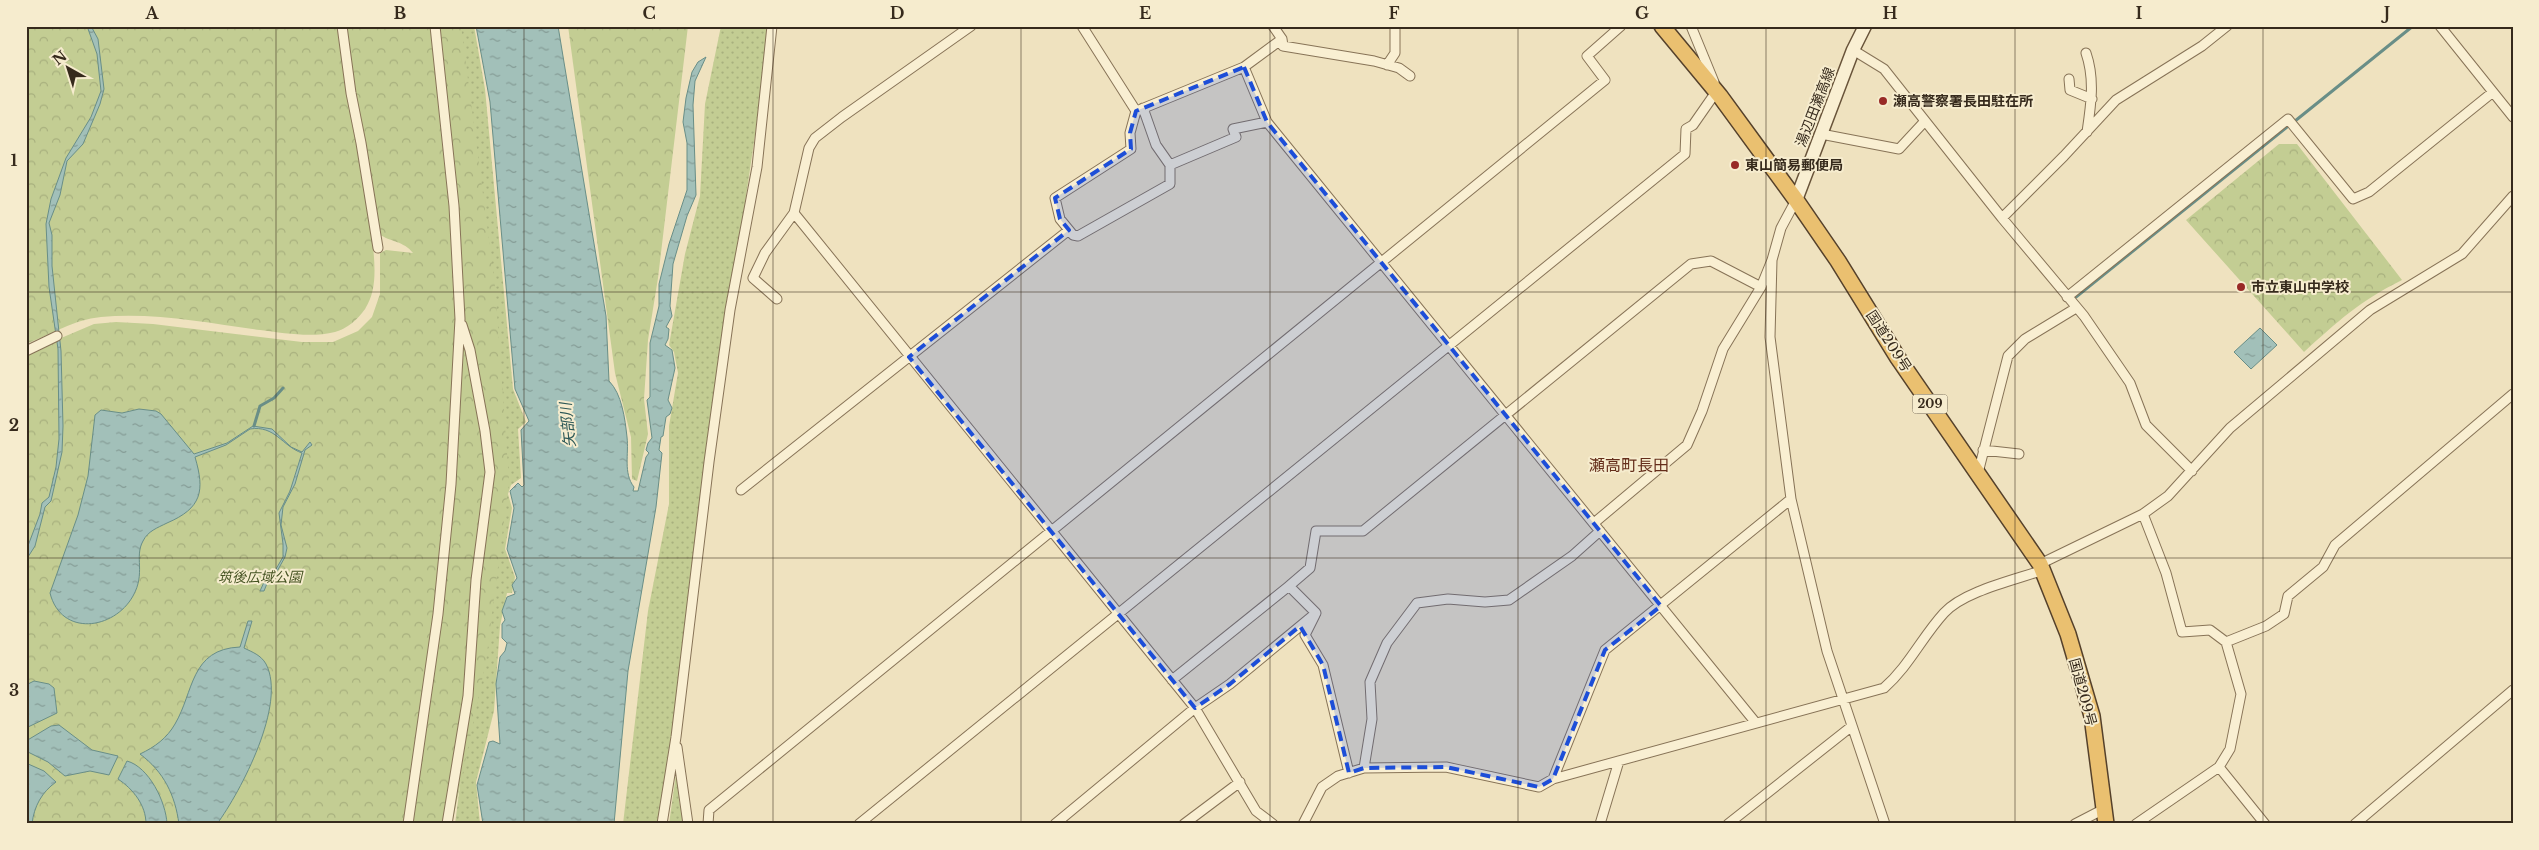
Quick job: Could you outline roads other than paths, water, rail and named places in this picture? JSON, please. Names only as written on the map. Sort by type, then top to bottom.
[{"type":"highway","name":"国道209号","points":[[1662,26],[1718,94],[1796,200],[1838,262],[1898,358],[2041,567],[2068,634],[2092,716],[2105,820]]},
{"type":"main road","name":"湯辺田瀬高線","points":[[1796,200],[1853,50],[1865,26]]},
{"type":"street","points":[[342,26],[350,93],[361,143],[378,248]]},
{"type":"street","points":[[408,824],[438,614],[451,484],[460,319],[453,188],[435,26]]},
{"type":"street","points":[[662,824],[676,737],[709,462],[729,319],[758,167],[772,26]]},
{"type":"street","points":[[777,299],[753,278],[765,253],[794,213],[809,148],[815,138],[971,26]]},
{"type":"street","points":[[1273,26],[1282,40],[1283,46],[1387,64],[1399,68],[1410,76]]},
{"type":"street","points":[[1387,64],[1395,53],[1395,26]]},
{"type":"street","points":[[708,824],[709,810],[1605,80],[1587,56],[1622,26]]},
{"type":"street","points":[[860,824],[1685,154],[1686,129],[1693,125],[1718,94],[1690,26]]},
{"type":"street","points":[[2002,218],[2116,100],[2202,46],[2227,26]]},
{"type":"street","points":[[2440,26],[2513,117]]},
{"type":"street","points":[[1083,27],[1140,110],[1156,146],[1170,165],[1170,184],[1078,236],[1073,235],[1060,218],[1055,198],[1132,149],[1130,133],[1140,110],[1244,67],[1282,40]]},
{"type":"street","points":[[1853,50],[1884,69],[2002,218],[2084,316],[2130,383],[2146,425],[2192,471]]},
{"type":"street","points":[[2086,53],[2090,65],[2092,99],[2086,132]]},
{"type":"street","points":[[1244,67],[1267,122],[1756,723]]},
{"type":"street","points":[[2069,79],[2070,90],[2092,99]]},
{"type":"street","points":[[2067,297],[2288,120],[2353,199],[2369,192],[2493,92]]},
{"type":"street","points":[[1821,134],[1899,149],[1925,121]]},
{"type":"street","points":[[1170,165],[1236,137],[1233,130],[1267,122]]},
{"type":"street","points":[[1303,824],[1322,787],[1338,776],[1364,768],[1446,767],[1539,787],[1554,779],[1884,688],[1899,675],[1945,612],[1967,597],[2041,567],[2143,514],[2168,496],[2230,428],[2370,310],[2462,254],[2513,196]]},
{"type":"street","points":[[1594,523],[1687,445],[1702,411],[1723,349],[1762,287],[1781,228],[1796,200]]},
{"type":"street","points":[[794,213],[1195,708],[1256,811],[1273,824]]},
{"type":"street","points":[[741,490],[1069,230]]},
{"type":"street","points":[[1772,260],[1770,337],[1791,499],[1822,633],[1885,824]]},
{"type":"street","points":[[1172,680],[1310,568],[1316,531],[1363,532],[1691,264],[1711,261],[1762,287]]},
{"type":"street","points":[[1978,473],[2008,356],[2025,339],[2076,308]]},
{"type":"street","points":[[447,824],[468,696],[476,580],[490,472],[482,413],[470,350],[460,319]]},
{"type":"street","points":[[26,351],[57,336]]},
{"type":"street","points":[[2226,642],[2266,626],[2284,614],[2288,596],[2323,567],[2335,545],[2513,394]]},
{"type":"street","points":[[1983,450],[2019,454]]},
{"type":"street","points":[[1554,779],[1605,650],[1791,499]]},
{"type":"street","points":[[2136,824],[2219,767],[2230,749],[2241,694],[2226,642],[2210,630],[2182,632],[2166,573],[2143,514]]},
{"type":"street","points":[[1364,768],[1372,719],[1370,682],[1387,643],[1417,603],[1448,599],[1485,602],[1509,600],[1572,556],[1600,531]]},
{"type":"street","points":[[1289,586],[1316,612]]},
{"type":"street","points":[[1054,824],[1195,708],[1230,684],[1316,612]]},
{"type":"street","points":[[1316,612],[1305,635],[1323,665],[1349,773]]},
{"type":"street","points":[[2355,824],[2513,690]]},
{"type":"street","points":[[1728,824],[1852,726]]},
{"type":"street","points":[[676,737],[688,824]]},
{"type":"street","points":[[1600,824],[1620,761]]},
{"type":"street","points":[[2219,767],[2265,824]]},
{"type":"street","points":[[1184,824],[1240,782]]},
{"type":"street","points":[[2075,824],[2105,820]]},
{"type":"water","points":[[87,26],[91,26],[98,39],[104,89],[100,104],[83,144],[67,161],[60,195],[49,223],[52,235],[52,266],[61,351],[62,452],[51,501],[45,507],[35,546],[26,560],[26,551],[40,514],[42,503],[49,497],[56,467],[59,439],[58,349],[49,287],[46,224],[51,199],[66,158],[91,117],[101,91],[97,54]]},
{"type":"water","name":"矢部川","points":[[476,26],[558,26],[606,316],[609,381],[617,393],[624,415],[627,437],[627,470],[634,487],[633,491],[638,491],[646,457],[649,453],[646,450],[652,438],[647,400],[650,397],[650,343],[659,306],[659,284],[669,244],[687,190],[687,143],[683,122],[686,98],[692,72],[698,62],[706,57],[695,81],[693,105],[696,195],[687,216],[673,264],[670,306],[672,316],[666,327],[669,329],[665,345],[672,350],[675,368],[668,400],[672,408],[670,414],[666,417],[663,436],[661,437],[659,450],[662,453],[656,507],[628,671],[614,824],[483,824],[477,785],[489,742],[493,741],[500,744],[496,684],[500,657],[505,651],[507,643],[502,638],[502,624],[505,620],[502,611],[507,597],[515,594],[512,585],[517,578],[507,549],[514,508],[510,491],[518,483],[522,487],[524,485],[521,430],[529,421],[515,389],[490,102]]},
{"type":"water","points":[[2260,328],[2277,345],[2251,369],[2234,352]]},
{"type":"water","points":[[139,409],[156,411],[161,414],[194,454],[227,443],[253,426],[272,429],[291,447],[302,452],[310,442],[312,445],[305,450],[295,484],[283,507],[281,525],[287,548],[285,557],[275,575],[268,581],[264,591],[260,591],[265,580],[276,569],[283,557],[279,513],[290,491],[302,453],[295,450],[266,430],[250,429],[226,445],[195,457],[200,480],[198,497],[188,511],[147,535],[139,553],[140,573],[137,588],[124,607],[114,616],[101,622],[88,624],[76,622],[65,617],[56,607],[50,593],[78,515],[88,476],[95,415],[101,410],[122,413]]},
{"type":"water","points":[[248,621],[252,621],[244,648],[262,658],[266,664],[271,681],[271,701],[266,724],[249,769],[238,791],[217,824],[179,824],[175,803],[162,776],[140,754],[160,742],[172,729],[202,664],[211,655],[240,647]]},
{"type":"water","points":[[34,681],[49,684],[54,688],[57,713],[26,728],[26,685]]},
{"type":"water","points":[[59,725],[92,750],[118,756],[109,775],[90,771],[65,776],[48,762],[26,751],[26,741],[51,726]]},
{"type":"water","points":[[127,761],[142,770],[155,786],[166,815],[167,824],[146,824],[144,810],[138,798],[118,779]]},
{"type":"water","points":[[26,763],[44,771],[56,782],[40,800],[32,824],[26,824]]},
{"type":"waterway","points":[[2295,121],[2413,26]]},
{"type":"waterway","points":[[2076,297],[2287,127]]},
{"type":"waterway","points":[[254,426],[260,406],[274,398],[283,388]]},
{"type":"place","name":"瀬高警察署長田駐在所","points":[[1883,101]]},
{"type":"place","name":"東山簡易郵便局","points":[[1735,165]]},
{"type":"place","name":"市立東山中学校","points":[[2241,287]]},
{"type":"district","name":"瀬高町長田","points":[[1629,465]]},
{"type":"park label","name":"筑後広域公園","points":[[260,577]]}]
